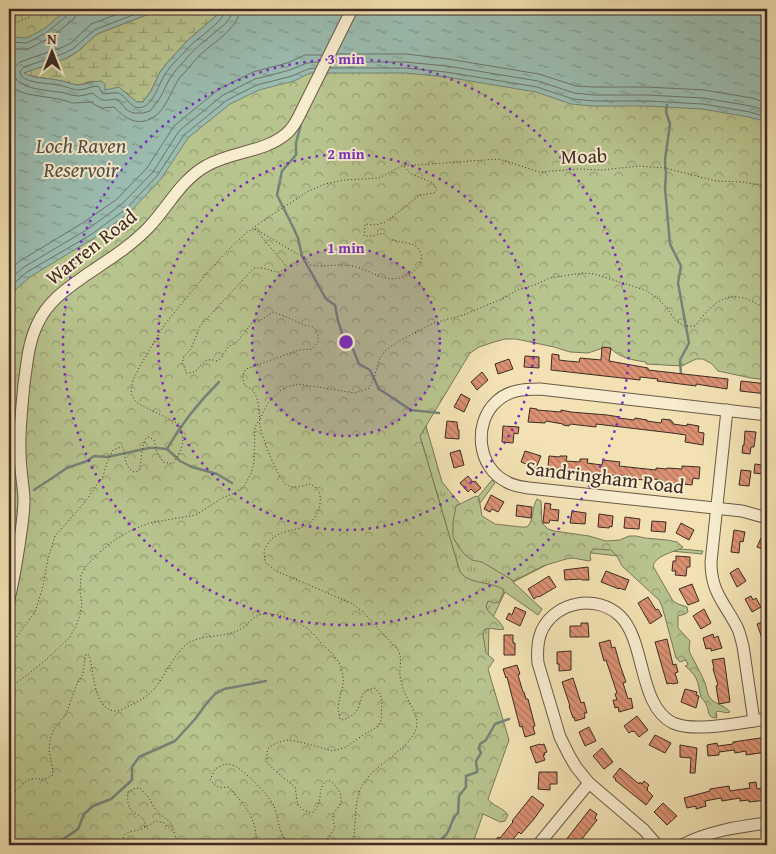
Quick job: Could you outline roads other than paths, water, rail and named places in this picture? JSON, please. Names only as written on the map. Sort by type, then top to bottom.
[{"type":"street","name":"Warren Road","points":[[9,599],[14,576],[24,499],[20,454],[20,426],[27,360],[31,339],[45,310],[55,298],[128,246],[149,227],[189,179],[204,167],[220,159],[263,146],[287,133],[299,116],[352,9]]},
{"type":"street","name":"Sandringham Road","points":[[767,415],[527,389],[514,391],[496,402],[484,420],[482,430],[484,457],[497,476],[506,482],[529,488],[742,511],[767,518]]},
{"type":"street","points":[[727,410],[711,574],[718,595],[738,628],[743,646],[754,721]]},
{"type":"street","points":[[657,845],[644,830],[589,783],[572,761],[560,736],[538,663],[538,639],[547,621],[567,606],[590,602],[602,605],[621,616],[632,635],[650,694],[656,706],[672,722],[693,728],[767,719]]},
{"type":"street","points":[[538,845],[589,783]]},
{"type":"street","points":[[682,845],[695,838],[716,831],[767,823]]},
{"type":"water","name":"Loch Raven Reservoir","points":[[66,9],[192,9],[181,12],[158,10],[150,12],[97,34],[77,52],[67,58],[24,73],[77,85],[101,81],[105,84],[105,90],[119,87],[137,102],[143,102],[167,63],[187,41],[223,9],[767,9],[767,122],[702,109],[571,104],[536,92],[446,77],[405,73],[310,73],[294,81],[259,90],[230,104],[188,138],[161,179],[129,213],[94,238],[30,277],[16,289],[9,304],[9,37],[26,38],[44,29]]},
{"type":"waterway","points":[[667,105],[666,112],[670,124],[665,160],[665,188],[670,244],[681,266],[678,283],[689,343],[680,360],[681,374]]},
{"type":"waterway","points":[[301,124],[296,143],[296,155],[282,171],[277,195],[298,238],[302,256],[326,299],[335,305],[342,333],[348,337],[359,364],[370,370],[379,389],[411,410],[439,413]]},
{"type":"waterway","points":[[167,449],[204,397],[219,382]]},
{"type":"waterway","points":[[34,490],[67,468],[87,461],[94,456],[107,457],[149,448],[167,449],[180,461],[192,467],[217,474],[232,483]]},
{"type":"waterway","points":[[30,845],[57,842],[78,829],[84,814],[93,806],[111,799],[132,780],[132,767],[139,757],[175,741],[215,694],[224,689],[266,681]]},
{"type":"waterway","points":[[437,845],[447,833],[458,813],[459,796],[466,787],[466,776],[477,772],[476,761],[481,753],[480,744],[486,740],[495,724],[509,719]]}]
